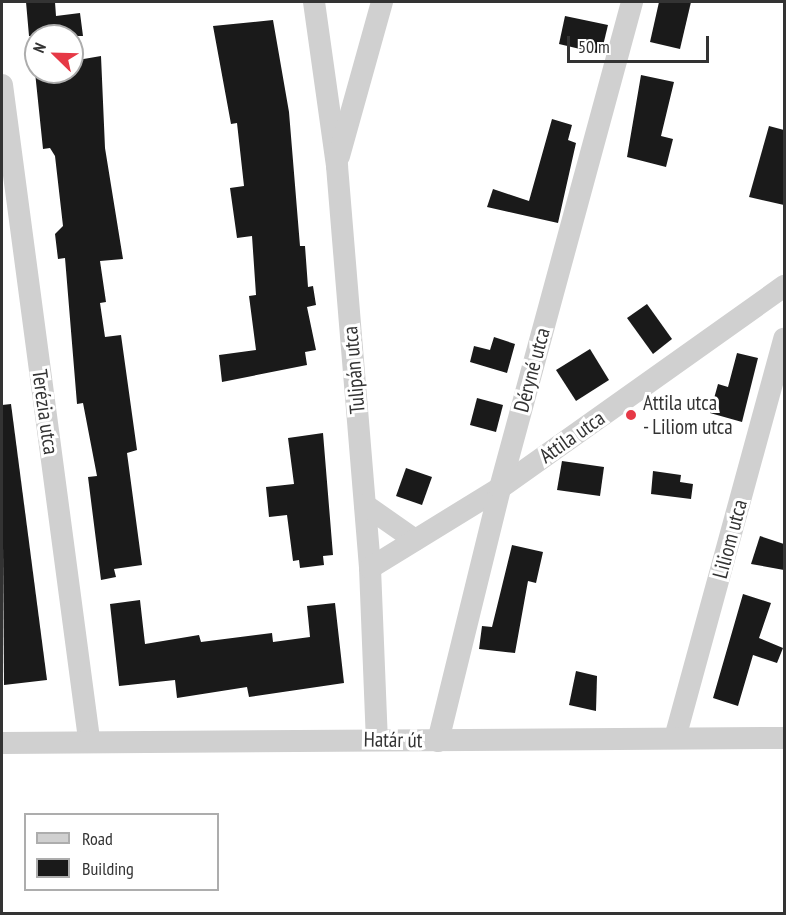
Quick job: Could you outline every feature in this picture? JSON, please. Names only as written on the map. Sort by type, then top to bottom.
[{"type":"street","name":"Tulipán utca","points":[[314,2],[337,166],[370,568],[377,740]]},
{"type":"street","points":[[337,166],[382,2]]},
{"type":"street","name":"Déryné utca","points":[[438,741],[500,488],[632,2]]},
{"type":"street","name":"Terézia utca","points":[[2,85],[89,739]]},
{"type":"street","name":"Attila utca","points":[[370,568],[500,488],[784,286]]},
{"type":"street","name":"Liliom utca","points":[[675,738],[784,339]]},
{"type":"street","points":[[365,505],[415,540]]},
{"type":"street","name":"Határ út","points":[[2,742],[89,739],[438,741],[784,738]]},
{"type":"building","points":[[26,2],[55,2],[56,16],[80,13],[81,24],[28,24]]},
{"type":"building","points":[[659,2],[691,2],[680,49],[650,42]]},
{"type":"building","points":[[565,16],[608,25],[601,54],[559,44]]},
{"type":"building","points":[[273,20],[289,112],[300,246],[305,246],[308,287],[313,286],[316,305],[307,307],[316,350],[305,352],[307,365],[222,382],[219,355],[256,350],[249,296],[256,295],[252,236],[237,238],[230,188],[244,186],[237,123],[231,124],[213,26]]},
{"type":"building","points":[[101,56],[105,148],[123,259],[100,261],[106,302],[100,303],[105,337],[121,335],[137,450],[127,453],[142,565],[114,569],[116,577],[101,580],[88,477],[97,476],[83,403],[77,404],[65,258],[58,259],[55,234],[63,226],[55,156],[50,148],[43,149],[36,84],[84,84],[84,59]]},
{"type":"building","points":[[641,75],[674,82],[661,136],[673,139],[666,167],[627,157]]},
{"type":"building","points":[[552,119],[572,125],[568,140],[576,143],[558,223],[487,207],[493,189],[529,201]]},
{"type":"building","points":[[769,126],[784,130],[784,205],[749,197]]},
{"type":"building","points":[[647,304],[672,339],[653,354],[627,318]]},
{"type":"building","points":[[494,337],[515,344],[507,373],[470,362],[474,346],[490,350]]},
{"type":"building","points":[[590,349],[609,380],[576,401],[556,370]]},
{"type":"building","points":[[737,353],[758,358],[742,422],[710,413],[718,384],[728,387]]},
{"type":"building","points":[[477,398],[503,405],[496,432],[470,425]]},
{"type":"building","points":[[11,404],[47,680],[4,685],[2,405]]},
{"type":"building","points":[[323,433],[333,555],[323,556],[324,565],[300,568],[299,560],[293,561],[287,515],[269,517],[266,487],[294,484],[288,438]]},
{"type":"building","points":[[562,461],[604,467],[600,496],[557,490]]},
{"type":"building","points":[[406,468],[432,477],[422,505],[396,496]]},
{"type":"building","points":[[653,471],[681,475],[680,482],[693,484],[691,499],[651,494]]},
{"type":"building","points":[[760,536],[784,544],[784,570],[751,564]]},
{"type":"building","points":[[512,545],[543,552],[536,583],[528,581],[515,653],[479,649],[482,626],[492,627]]},
{"type":"building","points":[[743,594],[771,603],[759,638],[783,648],[777,663],[753,655],[738,706],[713,698]]},
{"type":"building","points":[[140,600],[145,644],[199,635],[201,642],[272,633],[273,642],[310,637],[307,606],[335,603],[344,683],[249,697],[247,687],[177,698],[175,680],[119,686],[110,604]]},
{"type":"building","points":[[576,671],[597,676],[596,711],[569,705]]},
{"type":"place","name":"Attila utca - Liliom utca","points":[[631,415]]}]
